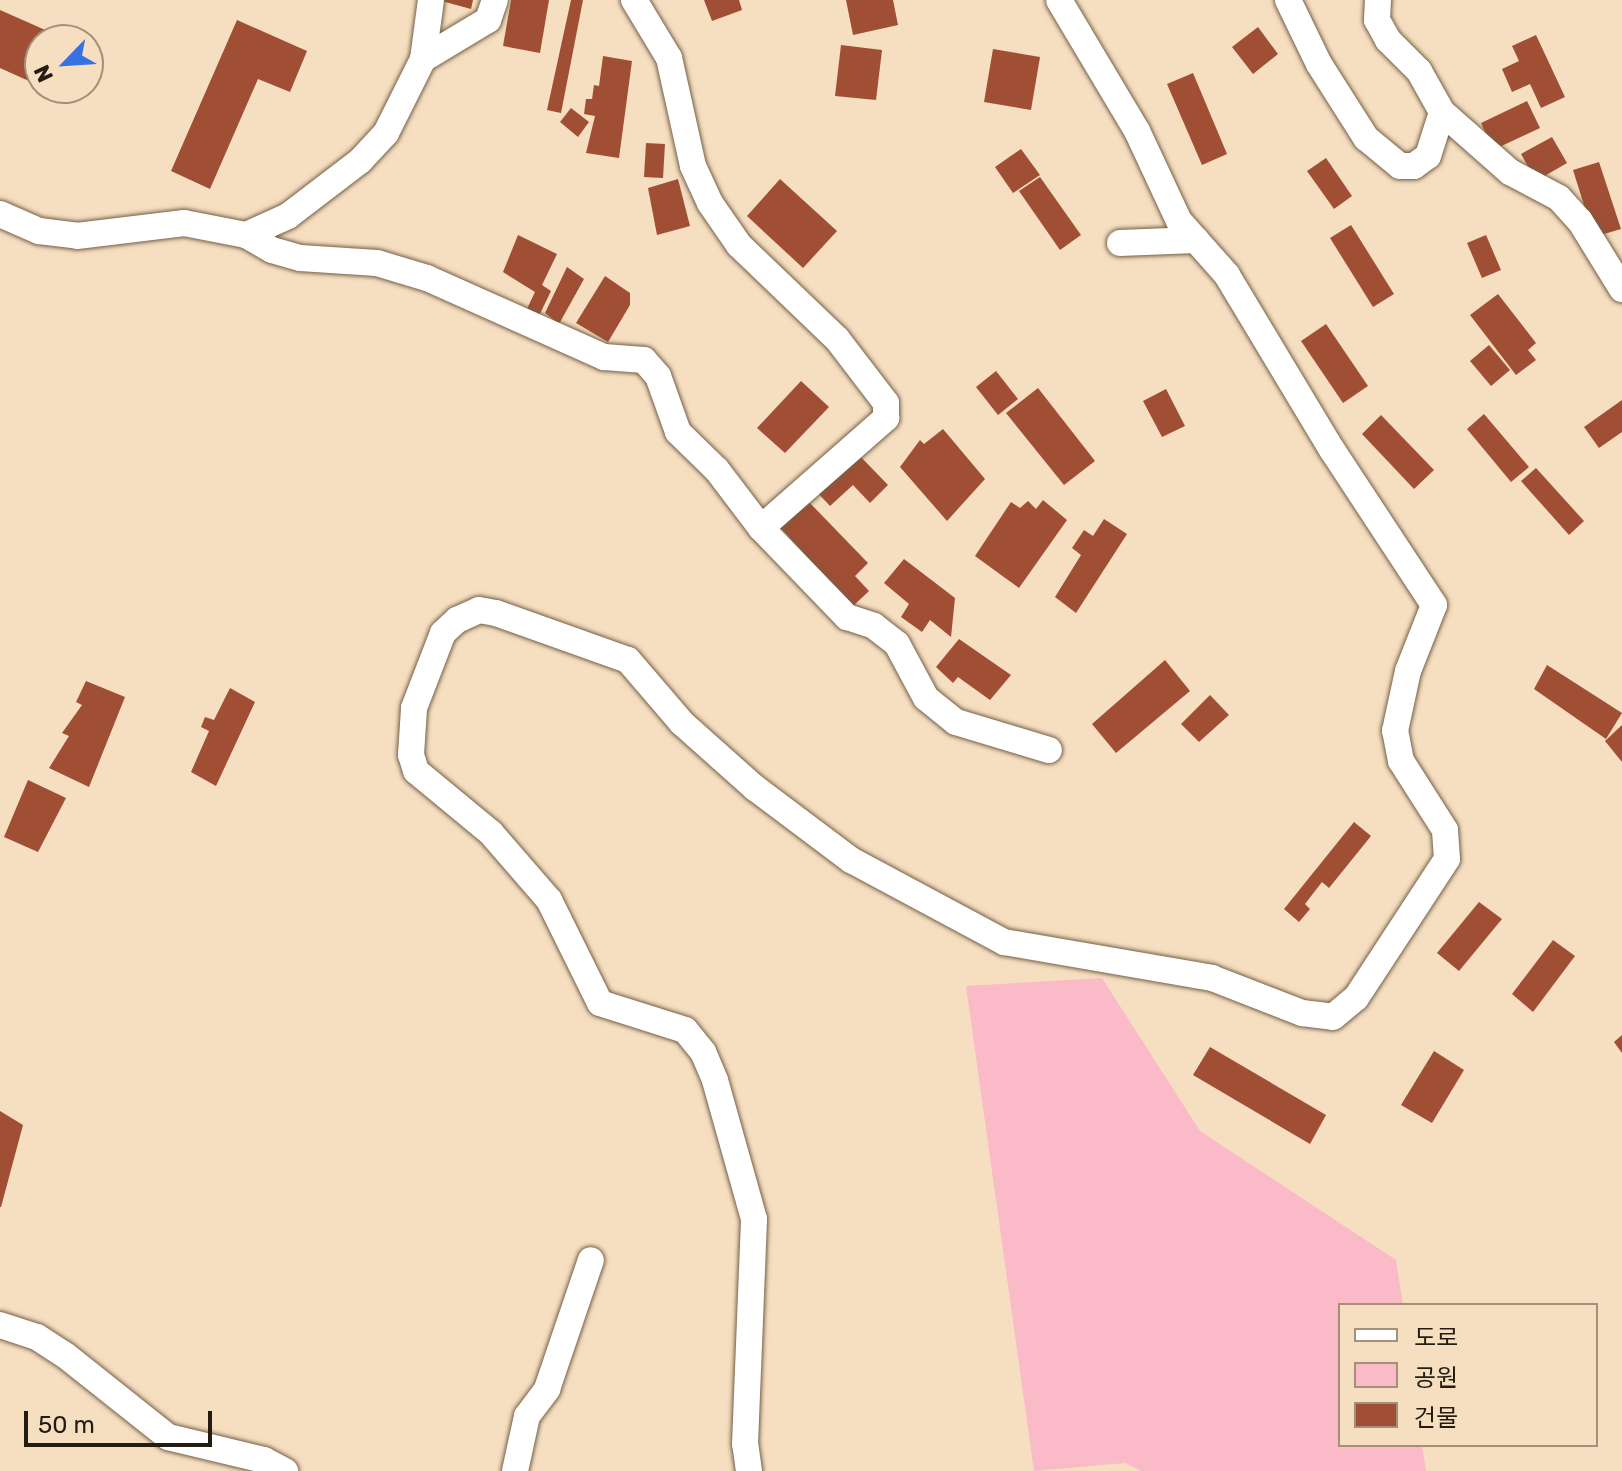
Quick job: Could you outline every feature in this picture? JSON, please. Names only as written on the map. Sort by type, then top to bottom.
[{"type":"street","points":[[246,235],[288,216],[360,161],[386,133],[423,59],[431,0]]},
{"type":"street","points":[[423,59],[488,20],[495,0]]},
{"type":"street","points":[[634,0],[669,58],[693,166],[710,203],[739,245],[837,339],[886,403],[886,418],[761,528]]},
{"type":"street","points":[[749,1471],[745,1444],[754,1219],[715,1080],[703,1052],[685,1030],[600,1003],[549,900],[491,833],[416,771],[410,736],[428,664],[443,633],[479,610],[603,649],[643,672],[682,723],[755,788],[851,860],[984,935],[1212,978],[1302,1013],[1333,1017],[1356,998],[1447,859],[1445,830],[1401,761],[1395,731],[1408,671],[1434,605],[1332,450],[1227,275],[1179,221],[1137,131],[1059,0]]},
{"type":"street","points":[[1288,0],[1319,64],[1366,138],[1400,166],[1414,166],[1428,156],[1442,112]]},
{"type":"street","points":[[1378,0],[1377,20],[1388,40],[1419,71],[1442,112],[1510,172],[1559,198],[1580,221],[1622,289]]},
{"type":"street","points":[[0,214],[39,231],[77,236],[184,223],[246,235],[272,250],[300,258],[377,263],[427,278],[604,357],[644,360],[658,376],[678,432],[717,470],[761,528],[847,617],[874,626],[897,644],[926,698],[956,722],[1049,750]]},
{"type":"street","points":[[1120,243],[1196,240]]},
{"type":"street","points":[[515,1471],[527,1416],[547,1389],[591,1260]]},
{"type":"street","points":[[0,1325],[37,1337],[65,1355],[168,1437],[271,1467]]},
{"type":"green space","points":[[1102,978],[1200,1131],[1396,1260],[1403,1303],[1338,1303],[1338,1447],[1422,1447],[1426,1471],[1141,1471],[1125,1463],[1034,1471],[966,986]]},
{"type":"building","points":[[438,0],[473,0],[471,9]]},
{"type":"building","points":[[511,0],[549,0],[540,53],[503,46]]},
{"type":"building","points":[[571,0],[583,0],[561,113],[547,110]]},
{"type":"building","points":[[704,0],[739,0],[742,10],[712,21]]},
{"type":"building","points":[[846,0],[893,0],[898,25],[853,35]]},
{"type":"building","points":[[0,10],[32,24],[24,24],[24,79],[0,68]]},
{"type":"building","points":[[237,20],[307,51],[290,92],[258,79],[210,189],[171,171]]},
{"type":"building","points":[[1258,27],[1278,54],[1253,74],[1232,47]]},
{"type":"building","points":[[1536,35],[1565,97],[1541,108],[1530,84],[1512,92],[1502,69],[1519,61],[1512,46]]},
{"type":"building","points":[[841,45],[882,50],[876,100],[835,96]]},
{"type":"building","points":[[993,49],[1040,57],[1031,110],[984,102]]},
{"type":"building","points":[[603,56],[632,61],[619,158],[586,153],[595,116],[584,114],[586,99],[592,99],[594,85],[599,86]]},
{"type":"building","points":[[1193,73],[1227,154],[1202,165],[1167,84]]},
{"type":"building","points":[[1527,101],[1540,128],[1493,150],[1481,123]]},
{"type":"building","points":[[571,108],[589,122],[578,137],[560,122]]},
{"type":"building","points":[[1552,137],[1567,163],[1536,181],[1521,154]]},
{"type":"building","points":[[646,143],[665,144],[663,178],[644,177]]},
{"type":"building","points":[[1021,149],[1040,175],[1013,193],[995,167]]},
{"type":"building","points":[[1326,158],[1352,196],[1334,209],[1307,171]]},
{"type":"building","points":[[1599,162],[1621,229],[1594,237],[1573,170]]},
{"type":"building","points":[[1040,177],[1081,235],[1060,250],[1019,191]]},
{"type":"building","points":[[678,179],[690,226],[657,235],[648,188]]},
{"type":"building","points":[[780,179],[837,231],[803,268],[747,216]]},
{"type":"building","points":[[1351,225],[1394,294],[1373,307],[1330,238]]},
{"type":"building","points":[[518,235],[557,254],[542,285],[551,291],[537,320],[524,315],[535,292],[503,272]]},
{"type":"building","points":[[1486,235],[1501,270],[1482,278],[1467,243]]},
{"type":"building","points":[[567,267],[584,279],[559,324],[545,313]]},
{"type":"building","points":[[605,276],[630,293],[630,305],[608,342],[576,323]]},
{"type":"building","points":[[1498,294],[1536,343],[1528,350],[1536,360],[1516,375],[1470,315]]},
{"type":"building","points":[[1326,324],[1368,386],[1343,403],[1301,341]]},
{"type":"building","points":[[1489,345],[1510,370],[1491,386],[1470,361]]},
{"type":"building","points":[[996,371],[1018,399],[998,415],[976,387]]},
{"type":"building","points":[[801,381],[829,407],[785,453],[757,428]]},
{"type":"building","points":[[1038,388],[1095,461],[1064,485],[1006,413]]},
{"type":"building","points":[[1166,389],[1185,426],[1162,437],[1143,401]]},
{"type":"building","points":[[1622,400],[1622,432],[1599,448],[1584,427]]},
{"type":"building","points":[[1484,414],[1529,467],[1511,482],[1467,429]]},
{"type":"building","points":[[1381,415],[1434,470],[1414,489],[1362,434]]},
{"type":"building","points":[[943,429],[985,479],[947,521],[900,467],[920,440],[924,444]]},
{"type":"building","points":[[857,453],[888,485],[870,503],[853,485],[830,506],[815,490]]},
{"type":"building","points":[[1536,468],[1584,521],[1569,535],[1521,481]]},
{"type":"building","points":[[1043,500],[1067,520],[1019,588],[975,556],[1011,502],[1020,508],[1028,501],[1036,509]]},
{"type":"building","points":[[808,501],[868,563],[855,576],[869,591],[852,607],[780,527]]},
{"type":"building","points":[[1104,519],[1127,534],[1076,613],[1055,597],[1081,555],[1072,548],[1084,530],[1093,536]]},
{"type":"building","points":[[904,559],[955,598],[951,637],[930,620],[922,632],[901,617],[909,604],[884,583]]},
{"type":"building","points":[[959,639],[1011,675],[990,700],[958,677],[953,683],[936,667]]},
{"type":"building","points":[[1165,660],[1190,691],[1116,753],[1092,724]]},
{"type":"building","points":[[1547,665],[1622,713],[1606,739],[1534,689]]},
{"type":"building","points":[[86,681],[125,697],[89,787],[49,768],[69,736],[62,733],[82,705],[76,702]]},
{"type":"building","points":[[230,688],[255,702],[216,786],[191,772],[209,731],[201,727],[205,717],[214,720]]},
{"type":"building","points":[[1210,695],[1229,715],[1199,742],[1181,724]]},
{"type":"building","points":[[1622,725],[1622,762],[1605,741]]},
{"type":"building","points":[[28,780],[66,798],[38,852],[4,837]]},
{"type":"building","points":[[1354,822],[1371,836],[1329,888],[1322,882],[1305,904],[1310,909],[1299,922],[1284,909]]},
{"type":"building","points":[[1479,902],[1502,919],[1459,971],[1437,953]]},
{"type":"building","points":[[1553,940],[1575,956],[1533,1012],[1512,994]]},
{"type":"building","points":[[1622,1035],[1622,1053],[1614,1042]]},
{"type":"building","points":[[1210,1047],[1326,1115],[1310,1144],[1193,1075]]},
{"type":"building","points":[[1434,1051],[1464,1070],[1432,1123],[1401,1105]]},
{"type":"building","points":[[0,1111],[23,1125],[1,1207],[0,1207]]}]
